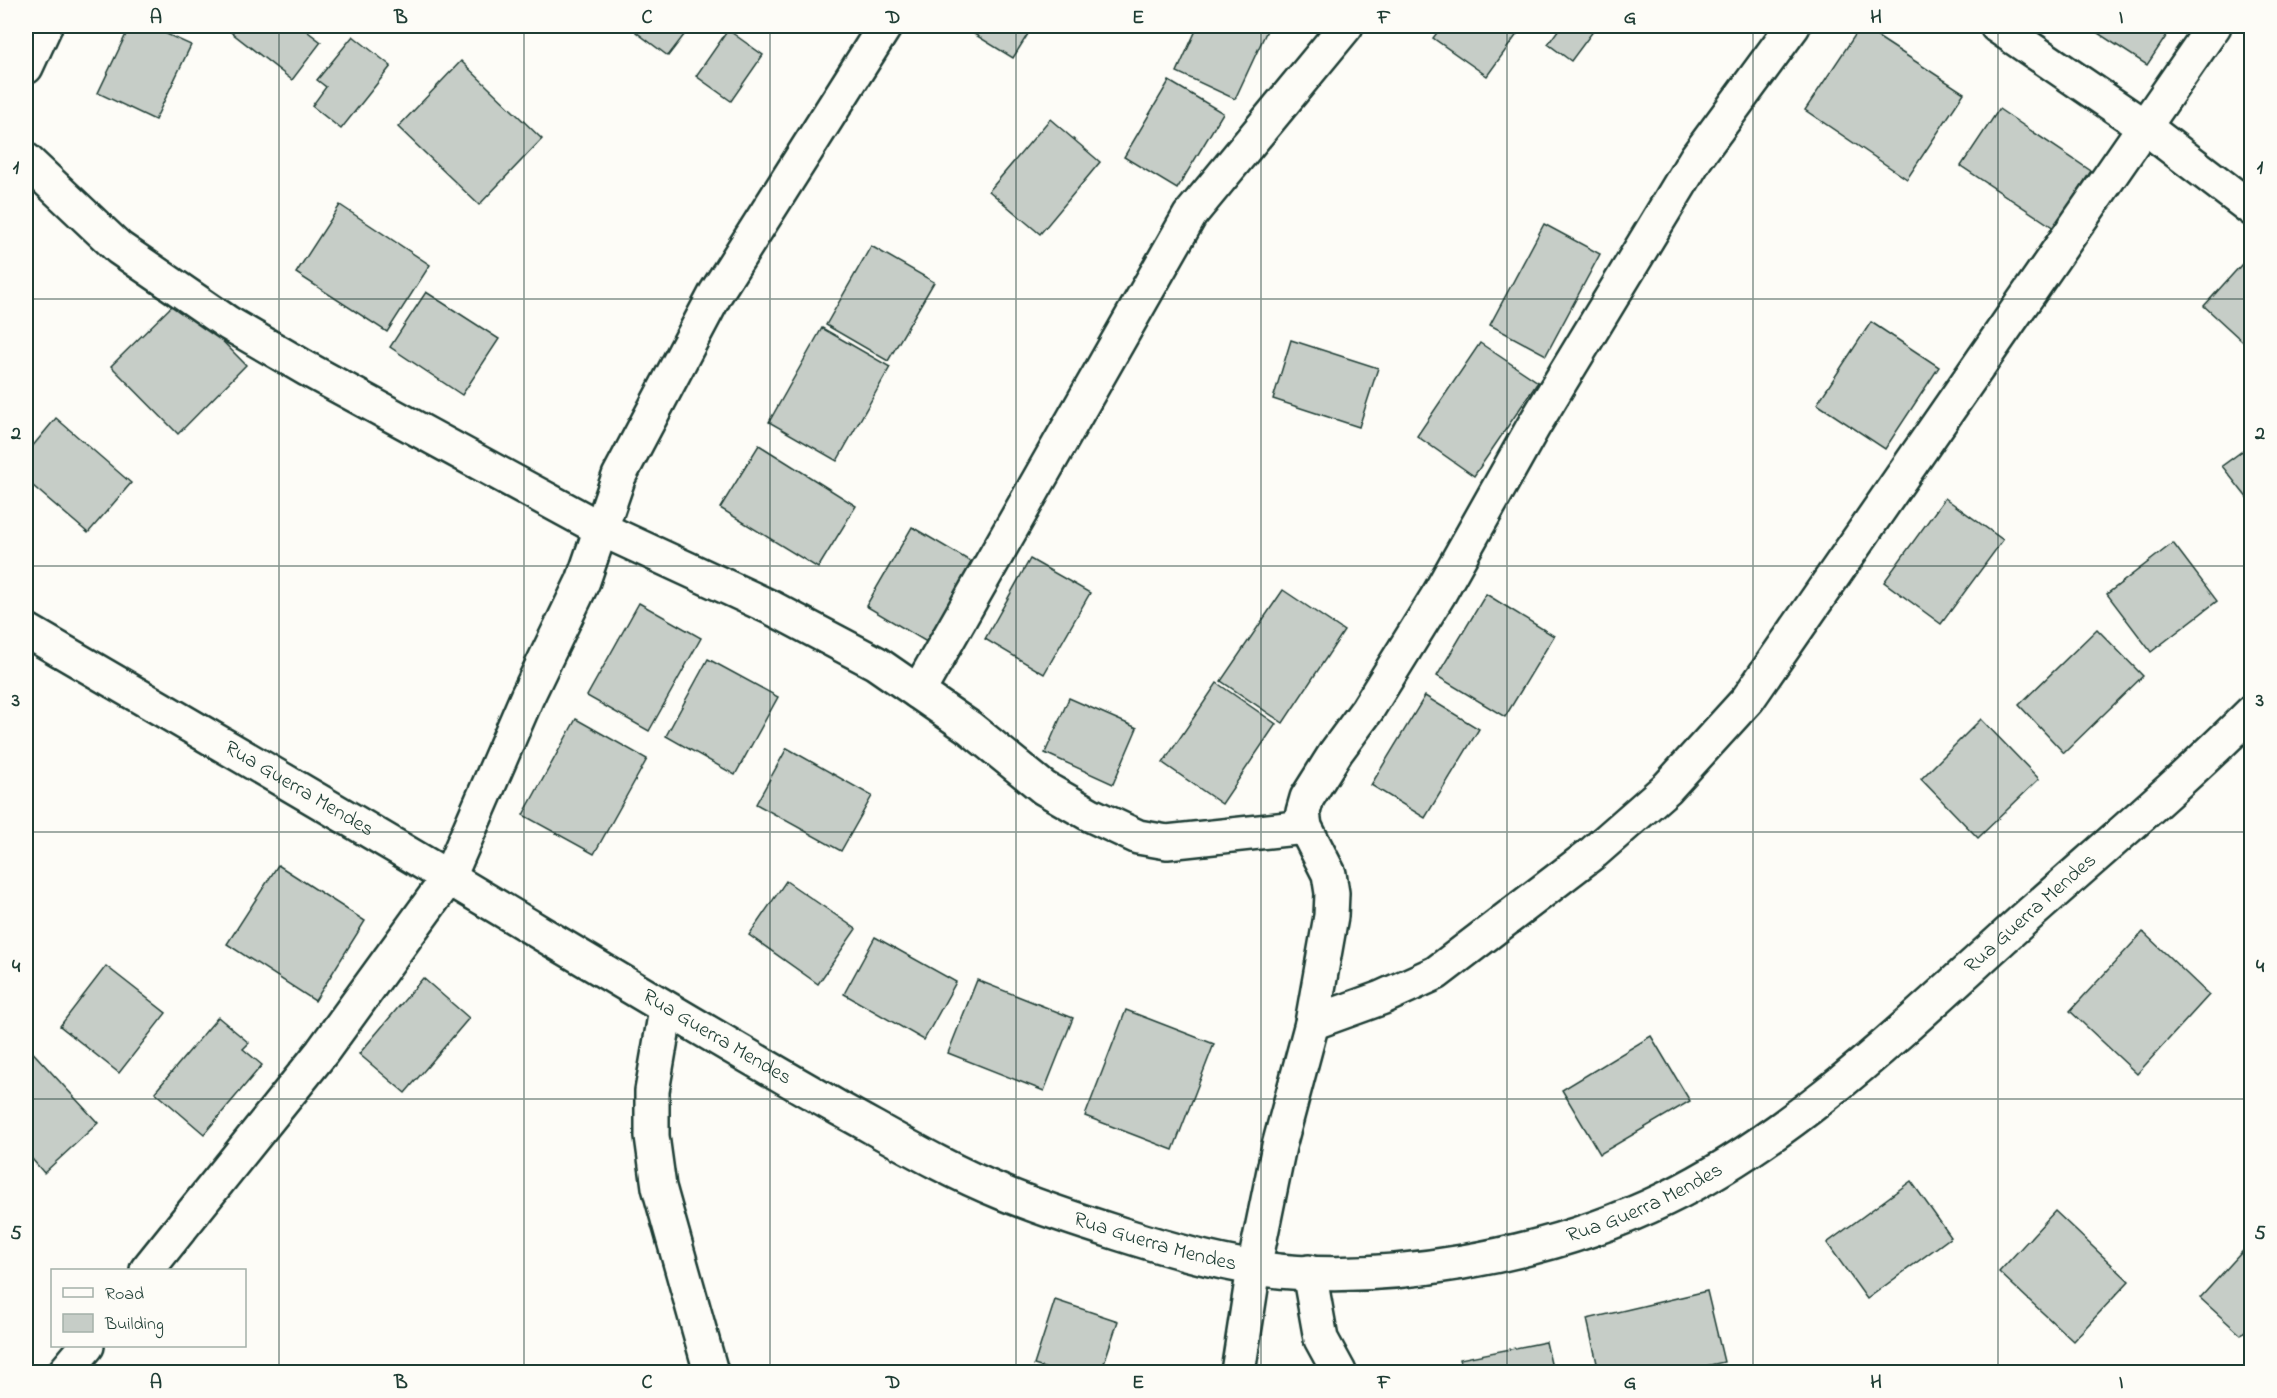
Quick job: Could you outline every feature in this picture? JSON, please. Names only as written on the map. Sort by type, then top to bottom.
[{"type":"street","points":[[26,67],[45,26]]},
{"type":"street","points":[[148,1269],[322,1052],[449,878],[527,697],[583,581],[619,477],[716,293],[885,26]]},
{"type":"street","points":[[918,692],[1190,215],[1346,26]]},
{"type":"street","points":[[1238,1372],[1254,1268],[1279,1146],[1312,1023],[1332,892],[1329,874],[1305,826],[1303,812],[1314,784],[1367,710],[1433,604],[1533,427],[1696,158],[1793,26]]},
{"type":"street","points":[[1997,26],[2145,127],[2252,209]]},
{"type":"street","points":[[1312,1023],[1381,998],[1436,973],[1594,852],[1667,788],[1748,699],[2145,127],[2185,63],[2214,26]]},
{"type":"street","points":[[26,160],[119,248],[228,323],[307,369],[601,529],[772,608],[876,663],[970,728],[1044,788],[1091,815],[1138,837],[1178,841],[1305,826]]},
{"type":"street","name":"Rua Guerra Mendes","points":[[26,630],[449,878],[666,1010],[922,1155],[998,1191],[1077,1220],[1182,1253],[1254,1268],[1309,1272],[1374,1272],[1489,1259],[1586,1230],[1663,1200],[1732,1162],[1782,1128],[1899,1032],[2252,712]]},
{"type":"street","points":[[666,1010],[652,1091],[651,1136],[659,1187],[711,1372]]},
{"type":"street","points":[[1309,1272],[1321,1339],[1339,1372]]},
{"type":"street","points":[[65,1372],[86,1347]]},
{"type":"building","points":[[130,26],[149,26],[191,45],[155,120],[98,93]]},
{"type":"building","points":[[223,26],[300,26],[321,42],[292,80]]},
{"type":"building","points":[[641,26],[691,26],[668,56],[636,32]]},
{"type":"building","points":[[961,26],[1033,26],[1013,58]]},
{"type":"building","points":[[1198,26],[1269,26],[1235,99],[1177,72]]},
{"type":"building","points":[[1442,26],[1523,26],[1487,76],[1433,38]]},
{"type":"building","points":[[1561,26],[1588,26],[1594,30],[1571,61],[1548,44]]},
{"type":"building","points":[[1861,26],[1964,93],[1907,179],[1805,110]]},
{"type":"building","points":[[2087,26],[2173,26],[2147,65]]},
{"type":"building","points":[[728,30],[763,55],[731,101],[696,76]]},
{"type":"building","points":[[353,36],[391,66],[341,129],[312,106],[326,87],[317,80]]},
{"type":"building","points":[[461,61],[542,139],[479,205],[398,127]]},
{"type":"building","points":[[1169,81],[1223,113],[1177,189],[1124,157]]},
{"type":"building","points":[[1999,109],[2091,171],[2054,228],[1961,166]]},
{"type":"building","points":[[1050,119],[1100,162],[1040,234],[989,191]]},
{"type":"building","points":[[340,205],[430,265],[387,332],[296,273]]},
{"type":"building","points":[[1544,224],[1600,254],[1546,355],[1490,325]]},
{"type":"building","points":[[871,246],[934,282],[888,361],[826,325]]},
{"type":"building","points":[[2252,253],[2252,350],[2204,306]]},
{"type":"building","points":[[426,292],[499,339],[462,395],[390,347]]},
{"type":"building","points":[[180,298],[246,365],[178,434],[111,366]]},
{"type":"building","points":[[1871,322],[1939,367],[1885,449],[1817,404]]},
{"type":"building","points":[[822,328],[890,367],[837,461],[769,422]]},
{"type":"building","points":[[1291,340],[1378,368],[1359,427],[1273,399]]},
{"type":"building","points":[[1480,343],[1538,382],[1474,476],[1417,436]]},
{"type":"building","points":[[56,418],[131,483],[88,533],[26,480],[26,454]]},
{"type":"building","points":[[2252,444],[2252,504],[2222,466]]},
{"type":"building","points":[[759,445],[856,506],[818,568],[720,508]]},
{"type":"building","points":[[1945,498],[2003,540],[1941,624],[1884,582]]},
{"type":"building","points":[[912,527],[975,564],[930,644],[866,606]]},
{"type":"building","points":[[2173,543],[2217,601],[2151,652],[2107,594]]},
{"type":"building","points":[[1030,559],[1090,593],[1044,674],[985,639]]},
{"type":"building","points":[[1283,590],[1344,631],[1283,723],[1221,681]]},
{"type":"building","points":[[1486,594],[1554,636],[1505,717],[1437,676]]},
{"type":"building","points":[[639,603],[701,638],[649,731],[587,696]]},
{"type":"building","points":[[2097,629],[2143,676],[2064,753],[2019,705]]},
{"type":"building","points":[[708,659],[778,697],[735,775],[666,736]]},
{"type":"building","points":[[1217,683],[1276,724],[1222,804],[1163,763]]},
{"type":"building","points":[[1425,696],[1479,729],[1425,818],[1371,785]]},
{"type":"building","points":[[1069,698],[1137,728],[1113,784],[1045,753]]},
{"type":"building","points":[[576,719],[647,759],[594,854],[523,815]]},
{"type":"building","points":[[1981,719],[2039,779],[1978,838],[1921,779]]},
{"type":"building","points":[[787,748],[872,796],[841,851],[756,804]]},
{"type":"building","points":[[278,865],[365,921],[315,1001],[227,944]]},
{"type":"building","points":[[786,881],[856,929],[818,984],[749,935]]},
{"type":"building","points":[[2143,932],[2209,995],[2137,1074],[2070,1011]]},
{"type":"building","points":[[875,937],[956,982],[924,1040],[844,994]]},
{"type":"building","points":[[106,966],[166,1013],[119,1073],[60,1026]]},
{"type":"building","points":[[423,978],[469,1018],[405,1093],[359,1054]]},
{"type":"building","points":[[977,980],[1073,1018],[1044,1091],[948,1053]]},
{"type":"building","points":[[1126,1010],[1214,1044],[1173,1150],[1085,1116]]},
{"type":"building","points":[[218,1017],[249,1043],[243,1049],[262,1065],[204,1134],[155,1092]]},
{"type":"building","points":[[1651,1036],[1690,1101],[1600,1154],[1562,1090]]},
{"type":"building","points":[[26,1045],[98,1123],[44,1173],[26,1152]]},
{"type":"building","points":[[1911,1181],[1951,1237],[1867,1299],[1827,1243]]},
{"type":"building","points":[[2055,1211],[2129,1281],[2073,1341],[1999,1272]]},
{"type":"building","points":[[2252,1241],[2252,1323],[2241,1335],[2200,1298]]},
{"type":"building","points":[[1707,1291],[1724,1362],[1678,1372],[1599,1372],[1587,1319]]},
{"type":"building","points":[[1055,1300],[1118,1321],[1101,1372],[1057,1372],[1034,1365]]},
{"type":"building","points":[[1546,1342],[1553,1372],[1463,1372],[1460,1359]]}]
